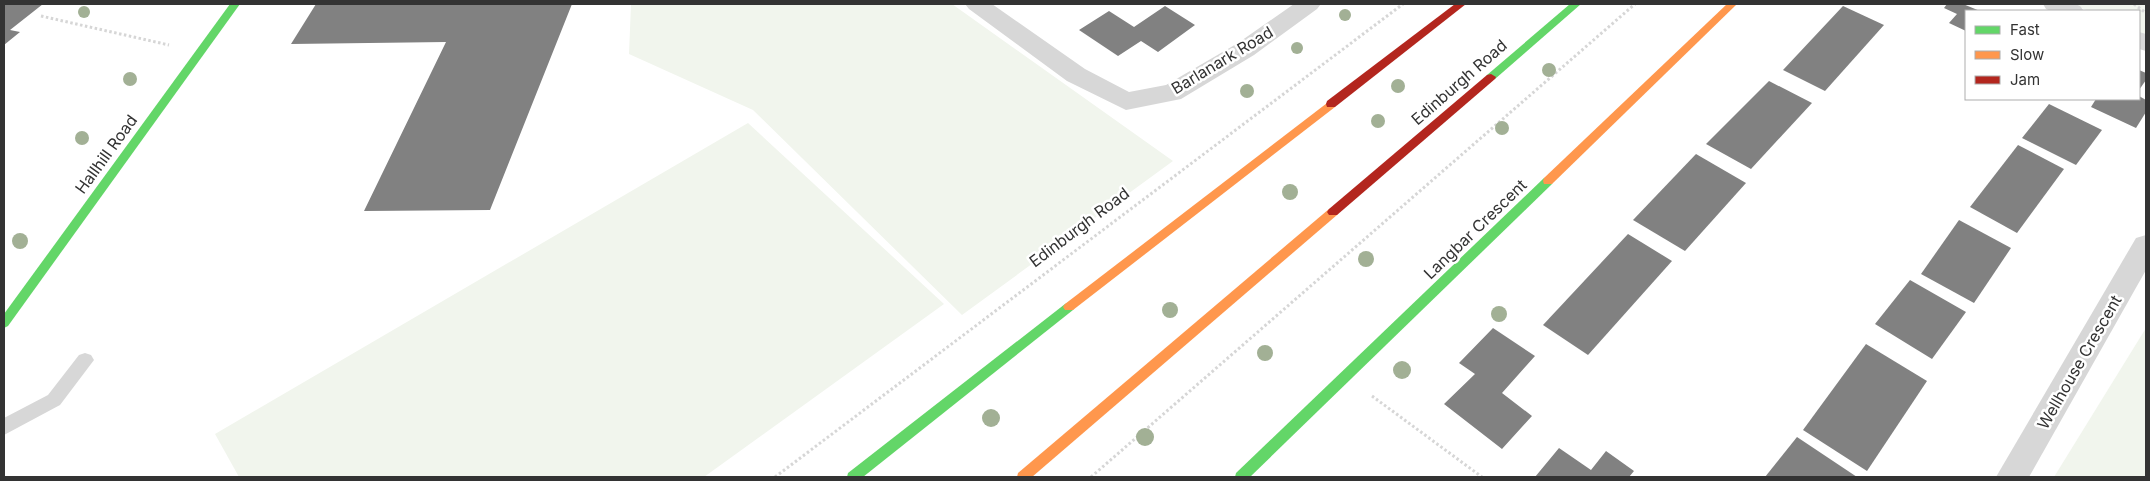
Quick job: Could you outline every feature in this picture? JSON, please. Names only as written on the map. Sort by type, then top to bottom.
[{"type":"main road","name":"Hallhill Road","points":[[7,314],[235,4]]},
{"type":"main road","points":[[854,477],[1065,310],[1461,4]]},
{"type":"main road","name":"Edinburgh Road","points":[[1023,477],[1576,4]]},
{"type":"main road","name":"Langbar Crescent","points":[[1241,477],[1732,4]]},
{"type":"street","name":"Barlanark Road","points":[[977,4],[1076,75],[1126,101],[1172,93],[1246,49],[1309,4]]},
{"type":"street","points":[[2054,4],[2069,10]]},
{"type":"street","name":"Wellhouse Crescent","points":[[2012,477],[2146,246]]},
{"type":"lane","points":[[4,427],[54,400],[85,360]]},
{"type":"path","name":"Edinburgh Road","points":[[775,477],[1403,4]]},
{"type":"path","points":[[1091,477],[1635,4]]},
{"type":"path","points":[[2134,4],[2146,13]]},
{"type":"path","points":[[41,16],[198,52]]},
{"type":"path","points":[[1346,376],[1482,477]]},
{"type":"shaded area","points":[[631,4],[952,4],[1173,161],[962,315],[753,110],[629,54]]},
{"type":"shaded area","points":[[2071,4],[2146,4],[2146,36],[2140,33],[2140,10],[2086,10]]},
{"type":"shaded area","points":[[748,123],[944,304],[704,477],[239,477],[215,434]]},
{"type":"shaded area","points":[[2146,328],[2146,477],[2054,477]]},
{"type":"building","points":[[4,4],[43,4],[10,30],[20,32],[4,45]]},
{"type":"building","points":[[316,4],[572,4],[490,210],[364,211],[446,42],[291,44]]},
{"type":"building","points":[[1947,4],[1963,4],[1978,10],[1965,10],[1965,31],[1949,23],[1957,14],[1944,8]]},
{"type":"building","points":[[1165,6],[1195,25],[1158,52],[1141,41],[1118,56],[1079,30],[1109,11],[1134,27]]},
{"type":"building","points":[[1843,6],[1884,25],[1825,91],[1783,70]]},
{"type":"building","points":[[2140,70],[2146,73],[2146,80],[2140,89]]},
{"type":"building","points":[[1769,81],[1812,103],[1751,169],[1706,144]]},
{"type":"building","points":[[2140,97],[2146,100],[2146,112],[2136,128],[2091,107],[2095,100],[2140,100]]},
{"type":"building","points":[[2049,104],[2102,130],[2076,165],[2022,138]]},
{"type":"building","points":[[2018,145],[2064,169],[2017,233],[1970,207]]},
{"type":"building","points":[[1696,154],[1746,183],[1685,251],[1633,220]]},
{"type":"building","points":[[1959,220],[2011,248],[1974,303],[1921,274]]},
{"type":"building","points":[[1628,234],[1672,261],[1588,355],[1543,325]]},
{"type":"building","points":[[1910,280],[1966,312],[1932,359],[1875,324]]},
{"type":"building","points":[[1493,328],[1535,356],[1502,393],[1532,416],[1502,449],[1444,404],[1475,374],[1459,363]]},
{"type":"building","points":[[1866,344],[1927,381],[1867,471],[1803,430]]},
{"type":"building","points":[[1797,437],[1857,477],[1765,477]]},
{"type":"building","points":[[1559,448],[1591,470],[1606,451],[1634,471],[1629,477],[1535,477]]},
{"type":"traffic: fast","points":[[4,323],[235,4]]},
{"type":"traffic: fast","points":[[1491,77],[1576,4]]},
{"type":"traffic: fast","points":[[1241,477],[1548,181]]},
{"type":"traffic: fast","points":[[853,477],[1069,307]]},
{"type":"traffic: slow","points":[[1548,181],[1732,4]]},
{"type":"traffic: slow","points":[[1069,307],[1331,104]]},
{"type":"traffic: slow","points":[[1023,477],[1333,212]]},
{"type":"traffic: jam","points":[[1331,104],[1461,4]]},
{"type":"traffic: jam","points":[[1333,212],[1491,77]]}]
